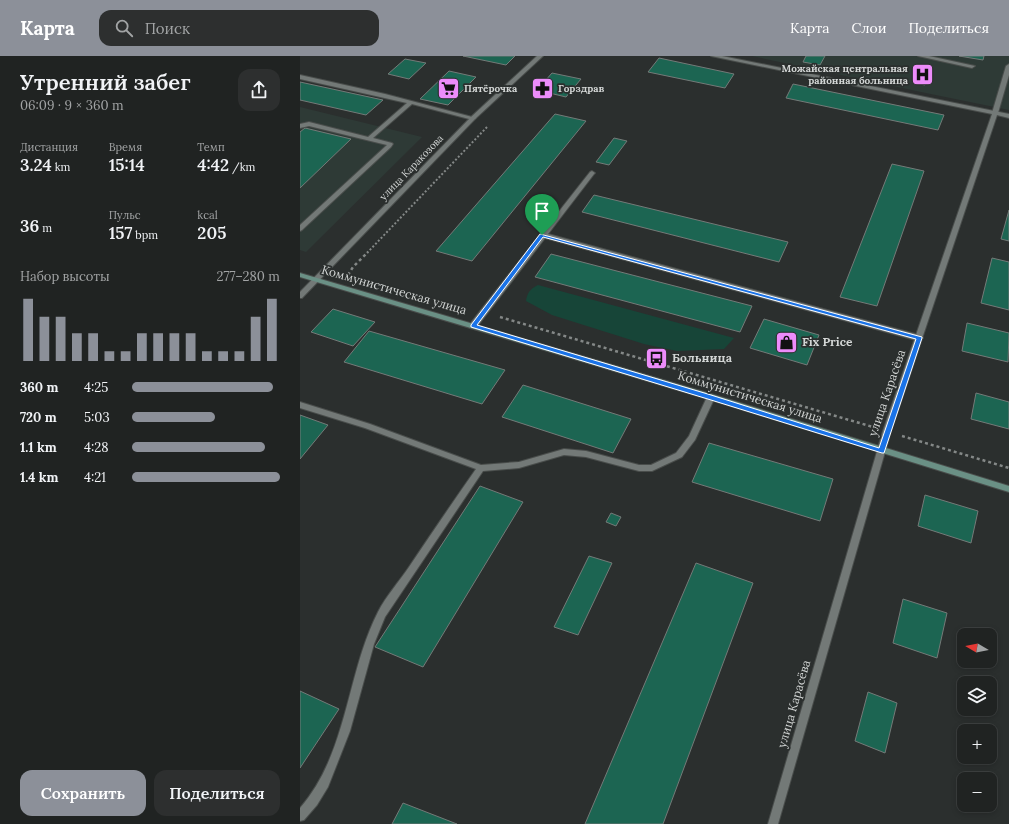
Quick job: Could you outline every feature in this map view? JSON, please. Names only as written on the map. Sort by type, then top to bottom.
[{"type":"main road","name":"Коммунистическая улица","points":[[300,275],[711,397],[1009,490]]},
{"type":"street","name":"улица Каракозова","points":[[300,296],[473,118],[540,56]]},
{"type":"street","points":[[714,56],[1009,116]]},
{"type":"street","points":[[921,56],[972,66]]},
{"type":"street","name":"улица Карасёва","points":[[774,824],[887,431],[920,338],[994,113],[1007,79],[1009,66]]},
{"type":"street","points":[[300,77],[473,118]]},
{"type":"street","points":[[370,138],[410,103]]},
{"type":"street","points":[[300,126],[309,124],[390,144],[300,229]]},
{"type":"street","points":[[473,326],[542,235],[592,173]]},
{"type":"street","points":[[542,235],[920,338]]},
{"type":"street","points":[[300,405],[367,426],[481,468],[519,465],[564,452],[586,454],[639,468],[652,468],[679,454],[692,438],[711,397]]},
{"type":"street","points":[[300,816],[313,801],[324,783],[345,731],[369,644],[382,614],[481,468]]},
{"type":"path","points":[[351,279],[348,277],[353,267],[487,127]]},
{"type":"path","points":[[484,312],[1009,468]]},
{"type":"shaded area","name":"Можайская центральная районная больница","points":[[752,56],[1009,56],[1009,110],[921,92]]},
{"type":"shaded area","points":[[300,107],[422,137],[306,252],[300,250]]},
{"type":"green space","points":[[538,285],[734,338],[724,349],[677,351],[644,344],[552,315],[526,301],[529,292]]},
{"type":"building","points":[[463,56],[515,56],[506,65]]},
{"type":"building","points":[[806,56],[825,56],[820,65],[803,62]]},
{"type":"building","points":[[959,56],[984,56],[983,60]]},
{"type":"building","points":[[659,58],[734,74],[725,88],[648,72]]},
{"type":"building","points":[[405,59],[426,63],[409,79],[388,74]]},
{"type":"building","points":[[449,71],[476,77],[448,105],[420,99]]},
{"type":"building","points":[[552,73],[581,79],[566,97],[537,90]]},
{"type":"building","points":[[917,75],[928,77],[925,85],[914,83]]},
{"type":"building","points":[[300,82],[383,100],[366,115],[300,100]]},
{"type":"building","points":[[793,84],[944,115],[938,130],[786,98]]},
{"type":"building","points":[[555,114],[586,121],[472,261],[436,251]]},
{"type":"building","points":[[305,128],[351,139],[300,188],[300,132]]},
{"type":"building","points":[[614,138],[627,141],[609,165],[596,162]]},
{"type":"building","points":[[892,164],[924,171],[877,306],[840,297]]},
{"type":"building","points":[[594,195],[788,242],[779,262],[582,212]]},
{"type":"building","points":[[1009,210],[1009,241],[1001,239]]},
{"type":"building","points":[[551,254],[752,306],[740,332],[535,277]]},
{"type":"building","points":[[992,258],[1009,262],[1009,310],[981,303]]},
{"type":"building","points":[[333,309],[375,322],[353,346],[311,332]]},
{"type":"building","points":[[764,319],[819,335],[807,365],[750,348]]},
{"type":"building","points":[[967,323],[1009,333],[1008,362],[962,351]]},
{"type":"building","points":[[369,331],[505,370],[482,404],[344,362]]},
{"type":"building","points":[[523,385],[631,419],[613,453],[502,417]]},
{"type":"building","points":[[976,393],[1009,402],[1009,429],[971,419]]},
{"type":"building","points":[[300,415],[328,425],[300,459]]},
{"type":"building","points":[[709,443],[833,479],[820,521],[692,482]]},
{"type":"building","points":[[480,486],[523,502],[423,667],[375,647]]},
{"type":"building","points":[[925,495],[978,511],[971,543],[918,526]]},
{"type":"building","points":[[611,513],[621,517],[616,526],[606,522]]},
{"type":"building","points":[[589,556],[612,563],[578,635],[554,627]]},
{"type":"building","points":[[696,563],[753,583],[663,824],[585,824]]},
{"type":"building","points":[[903,599],[947,613],[937,658],[893,643]]},
{"type":"building","points":[[300,691],[339,709],[300,768]]},
{"type":"building","points":[[868,692],[897,703],[885,753],[855,741]]},
{"type":"building","points":[[403,803],[457,824],[392,824]]},
{"type":"place","name":"Можайская центральная районная больница","points":[[923,74]]},
{"type":"place","name":"Пятёрочка","points":[[448,88]]},
{"type":"place","name":"Горздрав","points":[[543,88]]},
{"type":"place","name":"Fix Price","points":[[786,342]]},
{"type":"place","name":"Больница","points":[[657,358]]},
{"type":"route","points":[[542,235],[920,338],[887,431],[882,451],[711,397],[473,326],[542,235]]}]
